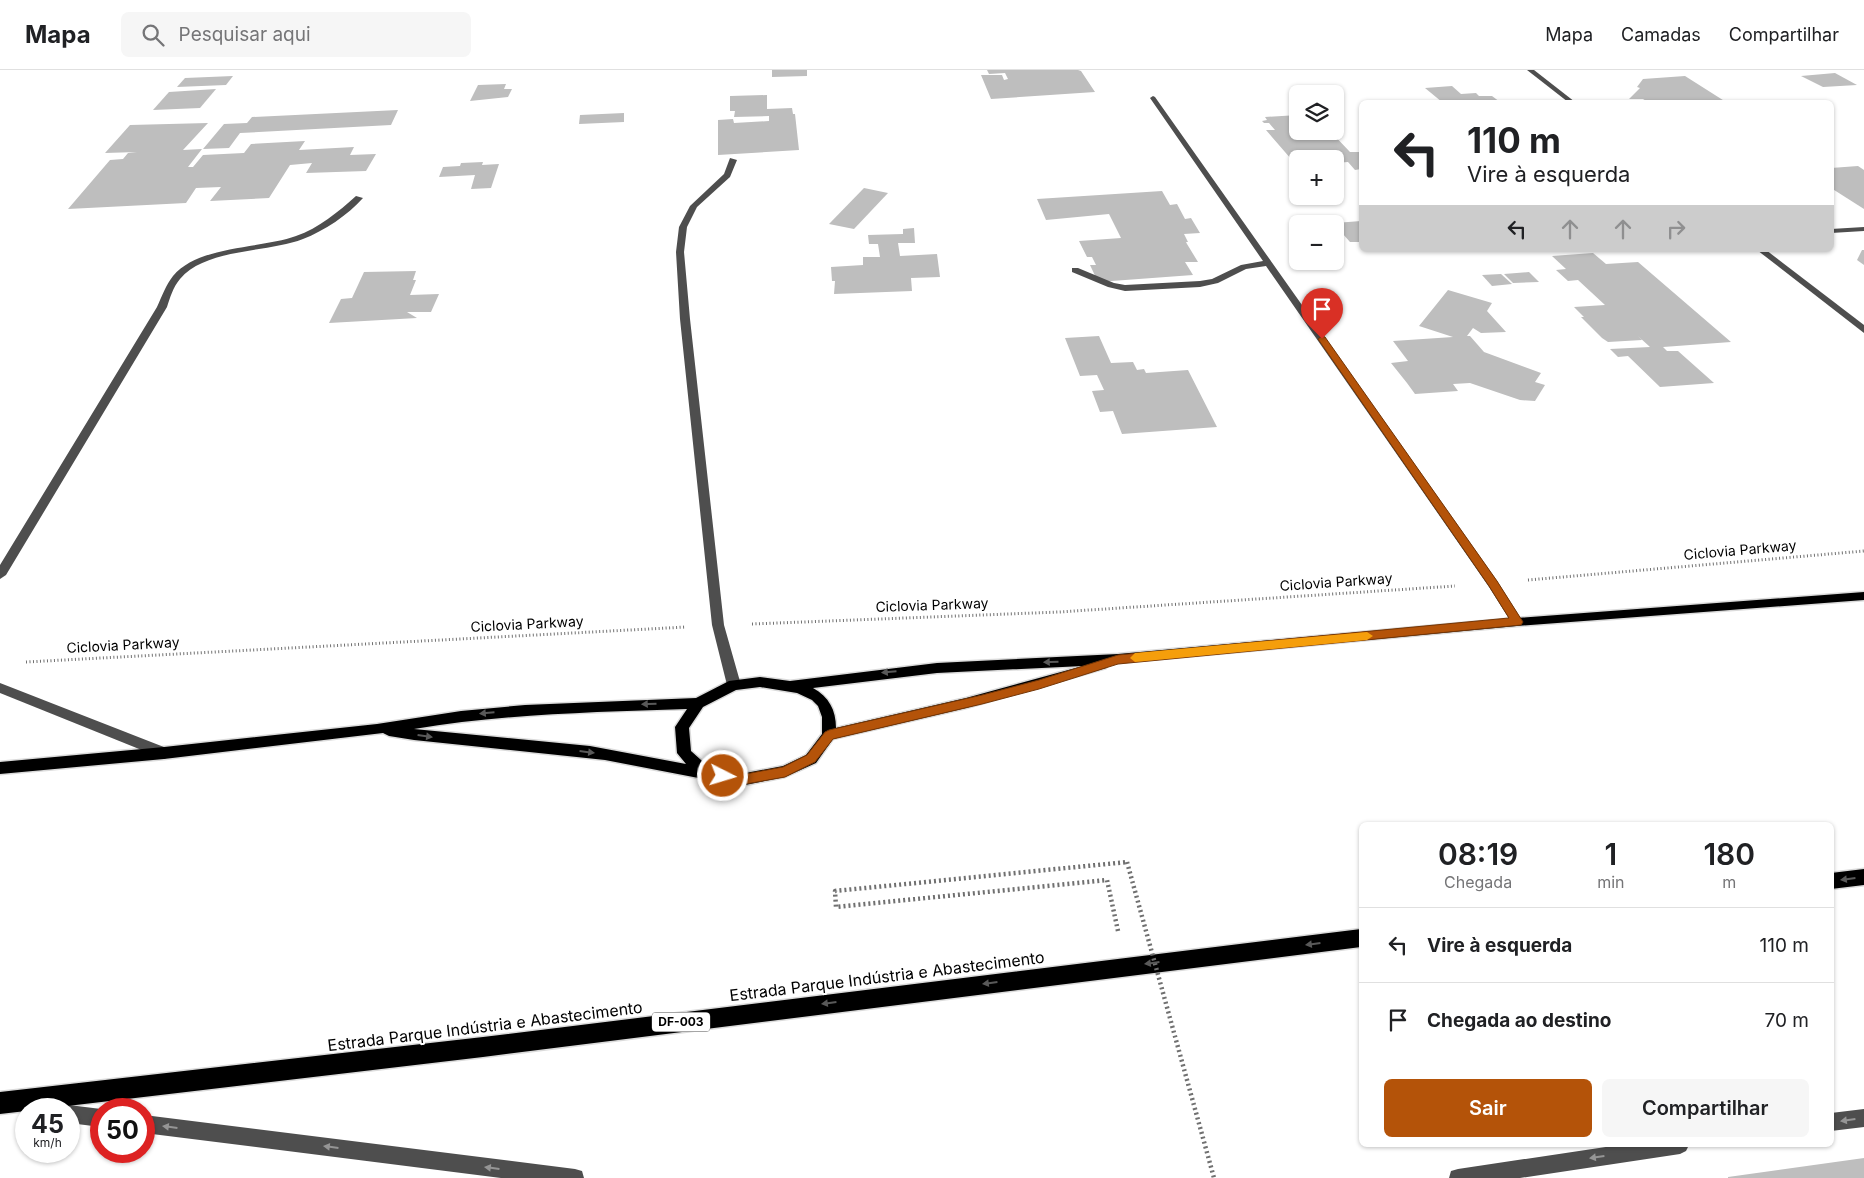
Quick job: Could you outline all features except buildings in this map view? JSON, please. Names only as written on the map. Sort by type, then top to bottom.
[{"type":"highway","points":[[1834,881],[1864,877]]},
{"type":"highway","name":"Estrada Parque Indústria e Abastecimento","points":[[0,1104],[484,1047],[1359,938]]},
{"type":"main road","points":[[790,686],[937,668],[1118,659],[1517,622],[1864,596]]},
{"type":"main road","points":[[829,735],[991,697],[1118,659]]},
{"type":"main road","points":[[0,768],[164,753],[377,729],[461,716],[525,710],[698,703],[734,685],[760,682],[790,686],[815,694],[828,711],[829,735],[811,759],[785,771],[740,780],[591,752],[449,739],[377,729]]},
{"type":"main road","points":[[698,703],[682,727],[684,753],[706,773]]},
{"type":"street","points":[[1530,70],[1569,100]]},
{"type":"street","points":[[1154,98],[1493,584],[1517,622]]},
{"type":"street","points":[[733,160],[727,175],[694,206],[683,227],[680,252],[685,319],[718,625],[734,685]]},
{"type":"street","points":[[0,575],[177,278],[191,266],[214,258],[296,239],[315,232],[359,198]]},
{"type":"street","points":[[1834,231],[1864,229]]},
{"type":"street","points":[[1764,252],[1864,330]]},
{"type":"street","points":[[1075,270],[1111,285],[1125,288],[1200,284],[1215,281],[1244,267],[1269,263]]},
{"type":"street","points":[[0,688],[164,753]]},
{"type":"street","points":[[0,1104],[15,1107]]},
{"type":"street","points":[[1834,1122],[1864,1118]]},
{"type":"street","points":[[155,1125],[575,1178]]},
{"type":"street","points":[[1458,1178],[1667,1147]]},
{"type":"path","name":"Ciclovia Parkway","points":[[20,662],[718,625],[1059,612],[1493,584],[1864,550]]},
{"type":"path","points":[[1126,966],[1107,880],[836,907],[835,891],[1127,862],[1214,1178]]},
{"type":"slow traffic","points":[[1135,658],[1367,636]]},
{"type":"route","points":[[723,776],[740,780],[785,771],[811,759],[829,735],[944,709],[1039,684],[1118,659],[1517,622],[1493,584],[1322,339]]}]
